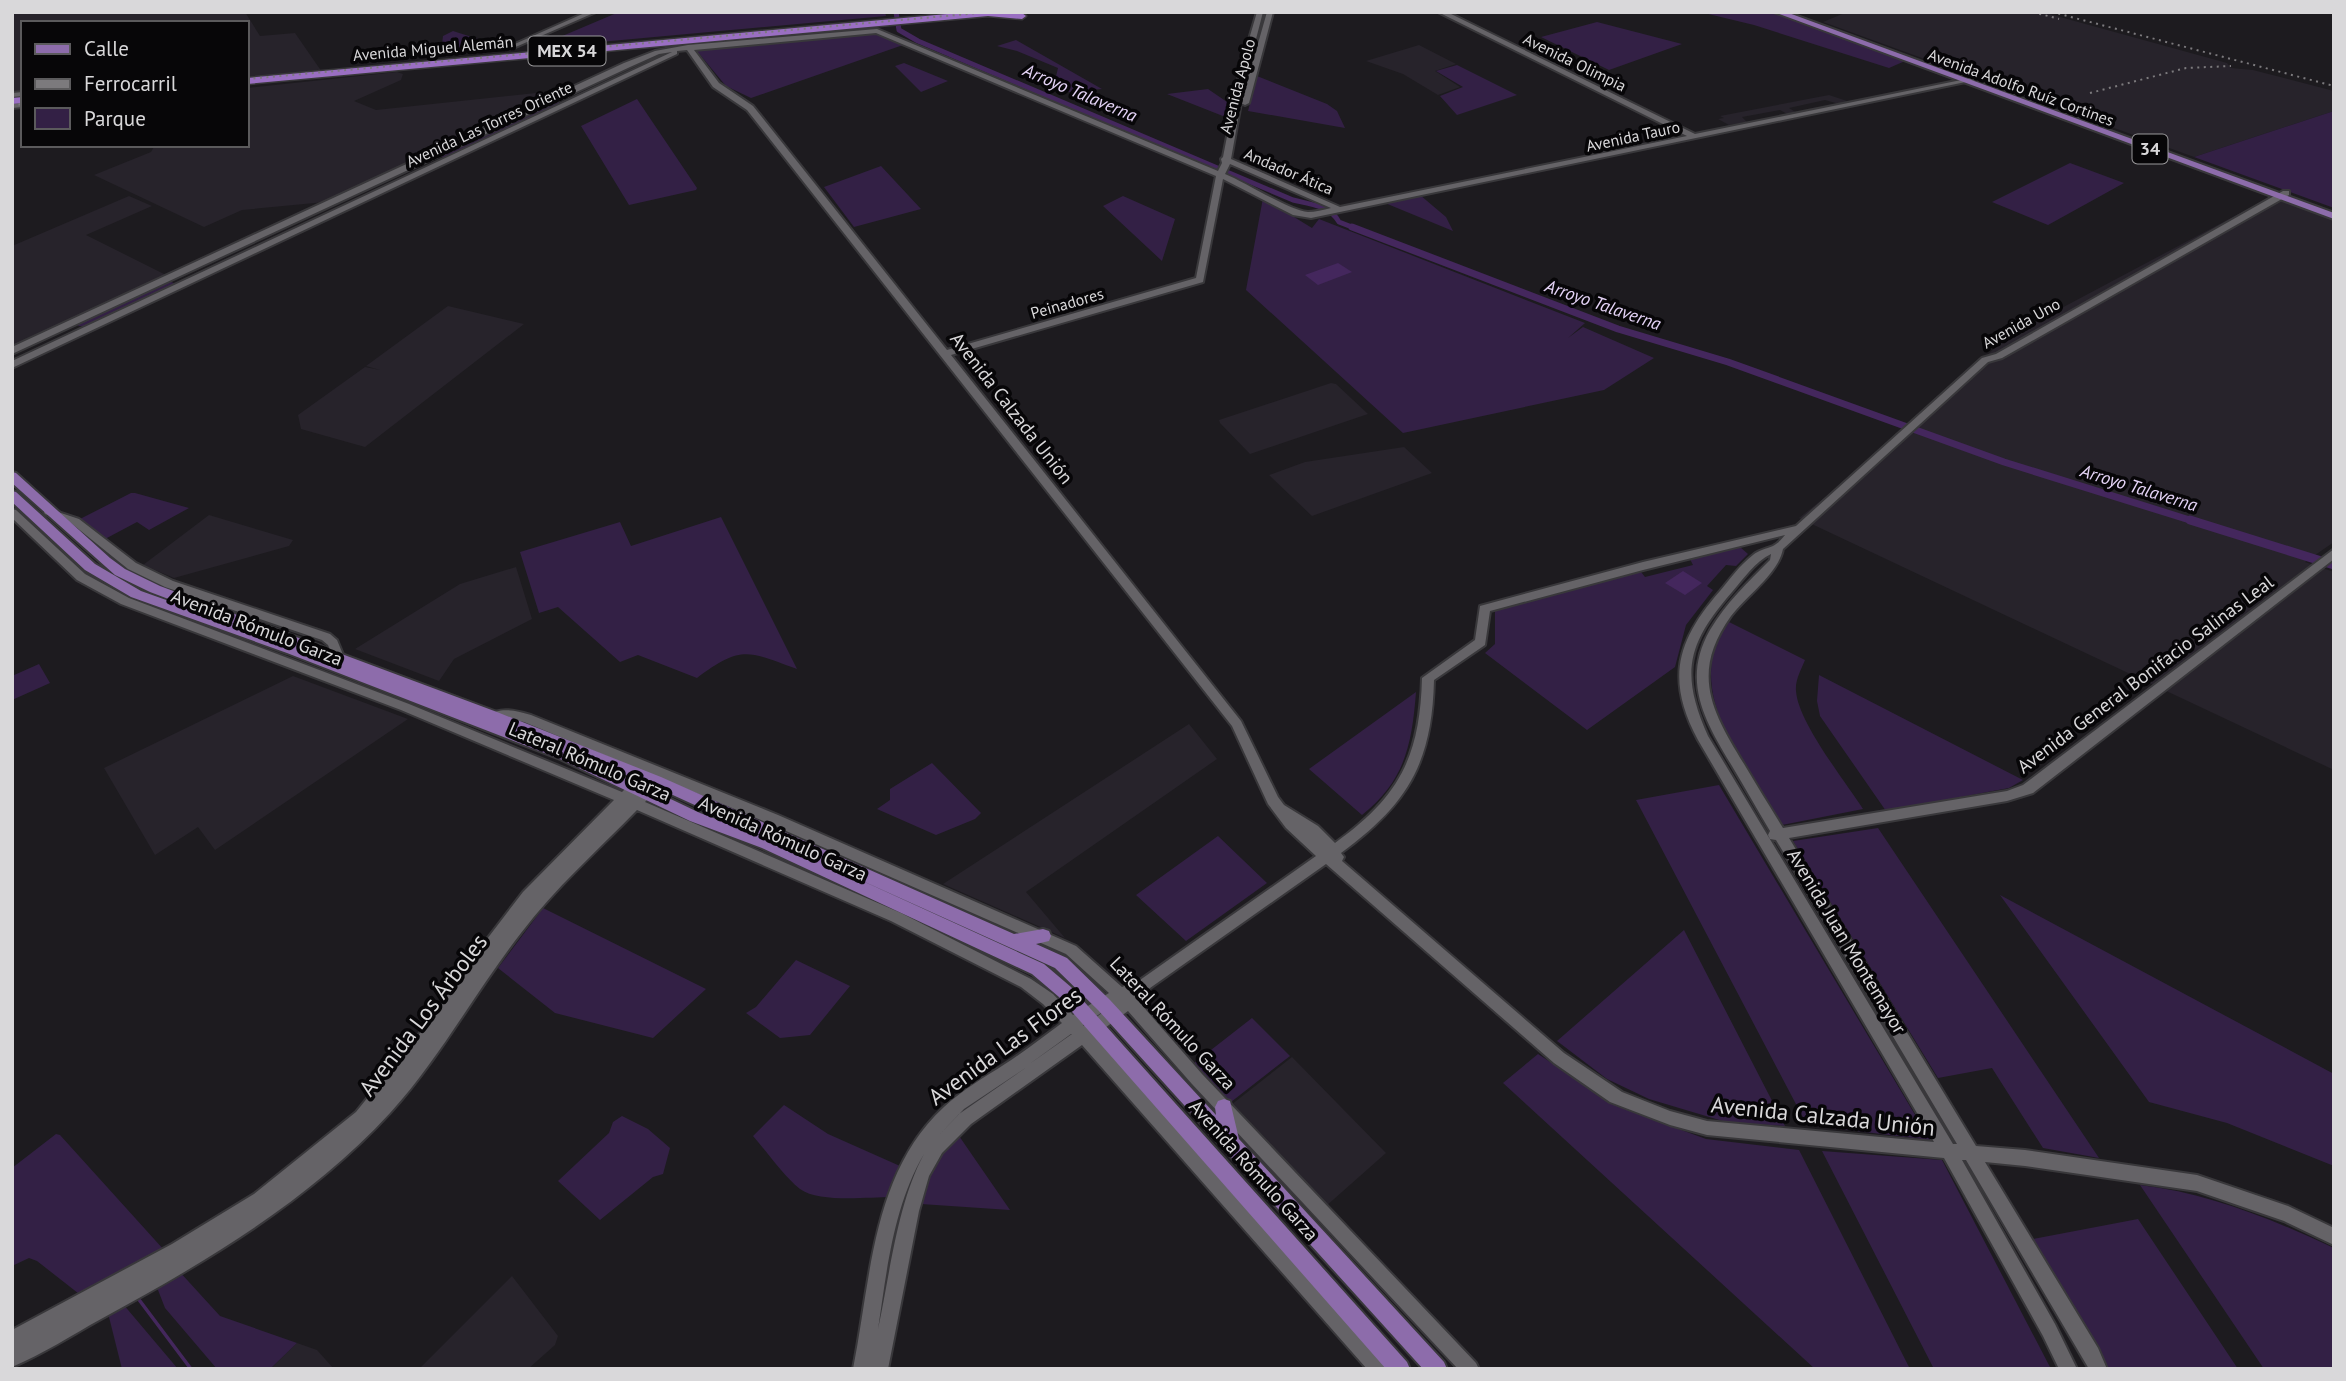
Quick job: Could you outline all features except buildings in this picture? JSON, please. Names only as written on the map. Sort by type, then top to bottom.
[{"type":"highway","name":"Avenida Miguel Alemán","points":[[917,18],[964,12]]},
{"type":"highway","name":"Avenida Miguel Alemán","points":[[248,79],[1000,12]]},
{"type":"highway","points":[[985,13],[1022,16]]},
{"type":"highway","name":"Avenida Miguel Alemán","points":[[248,79],[512,50],[887,21]]},
{"type":"highway","points":[[671,42],[688,47],[705,39]]},
{"type":"highway","points":[[645,44],[656,46],[656,55]]},
{"type":"highway","points":[[461,52],[512,50]]},
{"type":"highway","points":[[358,70],[372,73]]},
{"type":"main road","name":"Avenida Adolfo Ruíz Cortines","points":[[1778,12],[1971,80]]},
{"type":"main road","name":"Avenida Adolfo Ruíz Cortines","points":[[1793,12],[2282,197],[2334,210]]},
{"type":"main road","points":[[2282,197],[2334,216]]},
{"type":"main road","name":"Avenida Rómulo Garza","points":[[12,476],[120,572],[155,589],[494,716],[645,786],[695,817],[767,844],[899,914],[930,920],[1038,969],[1061,972],[1094,1019],[1400,1369]]},
{"type":"main road","name":"Avenida Rómulo Garza","points":[[12,495],[53,542],[95,576],[136,594],[292,650],[645,786],[1061,963],[1094,1019],[1230,1142],[1437,1369]]},
{"type":"main road","points":[[69,566],[95,576]]},
{"type":"main road","points":[[899,914],[930,920]]},
{"type":"main road","points":[[1014,941],[1043,936]]},
{"type":"main road","points":[[1224,1107],[1230,1142]]},
{"type":"main road","points":[[1375,1304],[1389,1326],[1427,1369]]},
{"type":"street","points":[[512,50],[593,12]]},
{"type":"street","name":"Avenida Apolo","points":[[1225,166],[1244,70],[1261,12]]},
{"type":"street","name":"Avenida Apolo","points":[[1225,166],[1270,12]]},
{"type":"street","name":"Avenida Olimpia","points":[[1441,12],[1696,137]]},
{"type":"street","name":"Avenida Las Torres Oriente","points":[[12,351],[598,79],[656,55],[688,47],[877,31],[1225,166],[1242,184],[1296,213],[1305,215]]},
{"type":"street","name":"Avenida Calzada Unión","points":[[688,47],[716,85],[750,108],[1237,724],[1270,795],[1291,824],[1330,853],[1342,868],[1559,1058],[1616,1097],[1670,1118],[1729,1132],[1972,1153],[2118,1170],[2197,1183],[2288,1213],[2334,1237]]},
{"type":"street","name":"Avenida Las Torres Oriente","points":[[12,365],[611,83],[656,55]]},
{"type":"street","points":[[598,79],[601,83],[611,83]]},
{"type":"street","name":"Avenida Tauro","points":[[1305,215],[1321,214],[1336,208],[1971,80]]},
{"type":"street","points":[[438,153],[436,159],[447,161]]},
{"type":"street","points":[[422,161],[437,165]]},
{"type":"street","points":[[1218,189],[1225,166]]},
{"type":"street","name":"Andador Ática","points":[[1225,166],[1336,208]]},
{"type":"street","points":[[1218,189],[1227,184],[1242,184]]},
{"type":"street","name":"Peinadores","points":[[944,354],[1199,280],[1218,189]]},
{"type":"street","points":[[354,192],[367,198]]},
{"type":"street","name":"Avenida Uno","points":[[1428,678],[1481,642],[1482,618],[1488,606],[1801,527],[1987,359],[1999,356],[2078,309],[2282,197]]},
{"type":"street","points":[[69,325],[83,329],[94,327]]},
{"type":"street","points":[[69,325],[76,330],[70,338]]},
{"type":"street","points":[[12,512],[53,542],[69,566],[95,576]]},
{"type":"street","points":[[50,512],[72,519],[139,571],[169,584],[326,637],[338,657]]},
{"type":"street","name":"Avenida Juan Montemayor","points":[[1801,527],[1778,548],[1758,555],[1704,616],[1691,637],[1685,658],[1690,711],[1760,838],[1949,1152],[2068,1369]]},
{"type":"street","points":[[1741,542],[1758,555]]},
{"type":"street","name":"Avenida Juan Montemayor","points":[[1778,548],[1775,561],[1718,622],[1704,659],[1703,686],[1713,723],[2092,1354],[2098,1369]]},
{"type":"street","name":"Avenida General Bonifacio Salinas Leal","points":[[1760,838],[2007,796],[2028,789],[2331,555]]},
{"type":"street","points":[[1704,616],[1718,622]]},
{"type":"street","name":"Avenida Las Flores","points":[[862,1369],[892,1208],[908,1164],[930,1132],[950,1111],[1126,999],[1139,995],[1145,984],[1330,853],[1381,813],[1400,790],[1413,765],[1422,734],[1428,678]]},
{"type":"street","name":"Lateral Rómulo Garza","points":[[645,786],[773,819],[1071,950],[1126,999],[1470,1369]]},
{"type":"street","name":"Avenida Los Árboles","points":[[12,1340],[178,1250],[260,1200],[362,1117],[437,1023],[476,964],[528,896],[645,786]]},
{"type":"street","name":"Avenida Los Árboles","points":[[12,1358],[92,1315],[267,1209],[362,1131],[398,1093],[446,1030],[521,921],[645,786]]},
{"type":"street","points":[[899,914],[1026,983],[1048,999],[1094,1019],[1379,1369]]},
{"type":"street","name":"Avenida Las Flores","points":[[879,1369],[911,1211],[922,1174],[936,1148],[965,1119],[1094,1019]]},
{"type":"shaded area","points":[[12,12],[245,12],[260,36],[295,33],[322,72],[248,78],[248,21],[21,21],[21,98],[12,99]]},
{"type":"shaded area","points":[[1847,12],[2042,12],[2227,63],[2231,68],[2253,70],[2334,91],[2334,111],[2194,157],[1823,22]]},
{"type":"shaded area","points":[[1419,45],[1456,64],[1435,71],[1460,87],[1438,95],[1403,74],[1366,61]]},
{"type":"shaded area","points":[[397,72],[403,74],[401,80],[354,101],[376,110],[573,89],[325,202],[242,210],[204,227],[94,175],[151,152],[154,147],[248,147],[248,88]]},
{"type":"shaded area","points":[[1829,95],[1847,101],[1839,104],[1825,100],[1789,108],[1797,113],[1789,115],[1780,110],[1742,117],[1747,122],[1729,125],[1718,119],[1724,118],[1720,116]]},
{"type":"shaded area","points":[[2278,193],[2334,213],[2334,542],[2305,562],[2334,572],[2334,770],[1799,518],[1867,464],[2007,337]]},
{"type":"shaded area","points":[[129,196],[152,206],[86,235],[168,276],[12,348],[12,246]]},
{"type":"shaded area","points":[[1338,263],[1352,272],[1318,285],[1305,275]]},
{"type":"shaded area","points":[[448,306],[524,324],[365,447],[301,429],[298,415],[365,367],[380,370],[366,366]]},
{"type":"shaded area","points":[[1331,383],[1336,384],[1368,414],[1250,454],[1220,423],[1219,420]]},
{"type":"shaded area","points":[[1404,447],[1432,473],[1312,516],[1269,475],[1305,462]]},
{"type":"shaded area","points":[[209,515],[293,540],[289,546],[174,578],[143,565]]},
{"type":"shaded area","points":[[516,567],[532,619],[454,659],[439,681],[355,649],[460,584]]},
{"type":"shaded area","points":[[1683,571],[1702,583],[1685,595],[1665,583]]},
{"type":"shaded area","points":[[293,676],[408,719],[215,850],[198,827],[155,855],[104,768]]},
{"type":"shaded area","points":[[1189,724],[1217,759],[1026,892],[1065,938],[943,884]]},
{"type":"shaded area","points":[[1292,1057],[1386,1153],[1325,1207],[1231,1105]]},
{"type":"shaded area","points":[[512,1276],[558,1336],[555,1345],[528,1369],[419,1369]]},
{"type":"shaded area","points":[[297,1343],[317,1350],[334,1369],[270,1369]]},
{"type":"green space","points":[[619,12],[885,12],[886,16],[534,48]]},
{"type":"green space","points":[[1700,12],[1774,12],[1905,61],[1889,68],[1754,25]]},
{"type":"green space","points":[[1597,22],[1682,44],[1609,70],[1541,37]]},
{"type":"green space","points":[[453,31],[503,47],[441,53],[443,36]]},
{"type":"green space","points":[[872,31],[903,45],[751,98],[726,86],[696,50],[702,47]]},
{"type":"green space","points":[[1016,40],[1102,89],[1069,92],[1054,85],[1058,68],[997,46]]},
{"type":"green space","points":[[904,63],[948,81],[921,92],[895,66]]},
{"type":"green space","points":[[1457,65],[1517,95],[1457,115],[1440,96],[1463,87],[1436,71]]},
{"type":"green space","points":[[1257,76],[1327,104],[1337,111],[1345,128],[1248,111]]},
{"type":"green space","points":[[1208,89],[1230,104],[1228,118],[1167,94]]},
{"type":"green space","points":[[558,99],[560,106],[448,158],[441,157],[468,141]]},
{"type":"green space","points":[[637,99],[696,190],[629,205],[581,126]]},
{"type":"green space","points":[[2334,111],[2334,208],[2194,157]]},
{"type":"green space","points":[[2070,163],[2124,183],[2048,225],[1992,202]]},
{"type":"green space","points":[[881,166],[921,209],[854,227],[824,187]]},
{"type":"green space","points":[[1420,195],[1446,217],[1453,231],[1385,203]]},
{"type":"green space","points":[[1123,196],[1175,219],[1162,261],[1103,206]]},
{"type":"green space","points":[[1263,198],[1312,228],[1319,219],[1585,323],[1568,338],[1583,327],[1654,358],[1604,390],[1403,433],[1246,290]]},
{"type":"green space","points":[[169,281],[178,285],[87,326],[78,326],[81,321]]},
{"type":"green space","points":[[131,493],[189,508],[149,530],[137,522],[105,539],[80,519]]},
{"type":"green space","points":[[721,517],[797,669],[767,658],[745,654],[724,660],[697,678],[638,655],[620,662],[558,607],[539,613],[520,552],[620,522],[631,546]]},
{"type":"green space","points":[[1740,547],[1748,554],[1736,566],[1726,565],[1707,586],[1713,590],[1686,625],[1675,667],[1587,730],[1485,653],[1495,644],[1495,609],[1641,572],[1645,577],[1693,565],[1690,559]]},
{"type":"green space","points":[[1729,622],[1805,660],[1796,683],[1799,704],[1813,735],[1863,809],[1782,825],[1737,753],[1714,700],[1711,674],[1715,647]]},
{"type":"green space","points":[[39,664],[50,683],[12,700],[12,676]]},
{"type":"green space","points":[[1819,675],[2023,780],[2009,788],[1886,811],[1820,716],[1817,701]]},
{"type":"green space","points":[[1416,692],[1412,728],[1404,760],[1388,789],[1362,815],[1309,769]]},
{"type":"green space","points":[[932,763],[981,813],[975,819],[936,835],[877,809],[890,800],[890,789]]},
{"type":"green space","points":[[1719,785],[1930,1140],[1807,1125],[1636,800]]},
{"type":"green space","points":[[1878,828],[2099,1158],[2043,1148],[1992,1068],[1938,1078],[1793,841]]},
{"type":"green space","points":[[1218,836],[1267,883],[1186,941],[1136,895]]},
{"type":"green space","points":[[2000,895],[2334,1074],[2334,1166],[2227,1123],[2149,1102]]},
{"type":"green space","points":[[543,908],[706,989],[653,1038],[555,1013],[498,968]]},
{"type":"green space","points":[[1684,930],[1785,1126],[1726,1122],[1649,1099],[1607,1079],[1557,1041]]},
{"type":"green space","points":[[796,960],[850,986],[810,1035],[780,1038],[746,1013],[756,1007]]},
{"type":"green space","points":[[1252,1018],[1290,1056],[1231,1102],[1193,1064]]},
{"type":"green space","points":[[1538,1054],[1619,1107],[1706,1139],[1799,1150],[1910,1369],[1815,1369],[1503,1083]]},
{"type":"green space","points":[[784,1105],[828,1134],[900,1166],[891,1197],[831,1198],[800,1189],[753,1136]]},
{"type":"green space","points":[[622,1116],[648,1129],[670,1148],[663,1174],[653,1177],[600,1220],[558,1181],[609,1133],[613,1122]]},
{"type":"green space","points":[[957,1133],[1010,1210],[921,1204],[930,1168]]},
{"type":"green space","points":[[56,1134],[60,1135],[164,1250],[83,1297],[37,1261],[29,1258],[12,1266],[12,1168]]},
{"type":"green space","points":[[1822,1151],[1942,1160],[2051,1369],[1934,1369]]},
{"type":"green space","points":[[2140,1185],[2215,1201],[2287,1227],[2334,1248],[2334,1369],[2264,1369]]},
{"type":"green space","points":[[2138,1219],[2238,1369],[2104,1369],[2033,1239]]},
{"type":"green space","points":[[178,1270],[220,1316],[297,1343],[270,1369],[217,1369],[165,1308],[158,1290],[152,1285]]},
{"type":"green space","points":[[123,1304],[178,1369],[122,1369],[108,1313]]},
{"type":"waterway","name":"Arroyo Talaverna","points":[[896,12],[899,30],[918,41],[1293,200],[1325,209],[1339,222],[1357,229]]},
{"type":"waterway","name":"Arroyo Talaverna","points":[[1352,227],[1618,329],[1728,362],[2004,462],[2196,522]]},
{"type":"waterway","name":"Arroyo Talaverna","points":[[2190,520],[2334,565]]},
{"type":"waterway","points":[[137,1297],[191,1369]]},
{"type":"railway","points":[[248,79],[990,12]]},
{"type":"railway","points":[[2033,12],[2059,19]]},
{"type":"railway","points":[[2052,12],[2334,86]]},
{"type":"railway","points":[[2090,93],[2186,68],[2231,66]]},
{"type":"railway","points":[[12,105],[21,104]]}]
